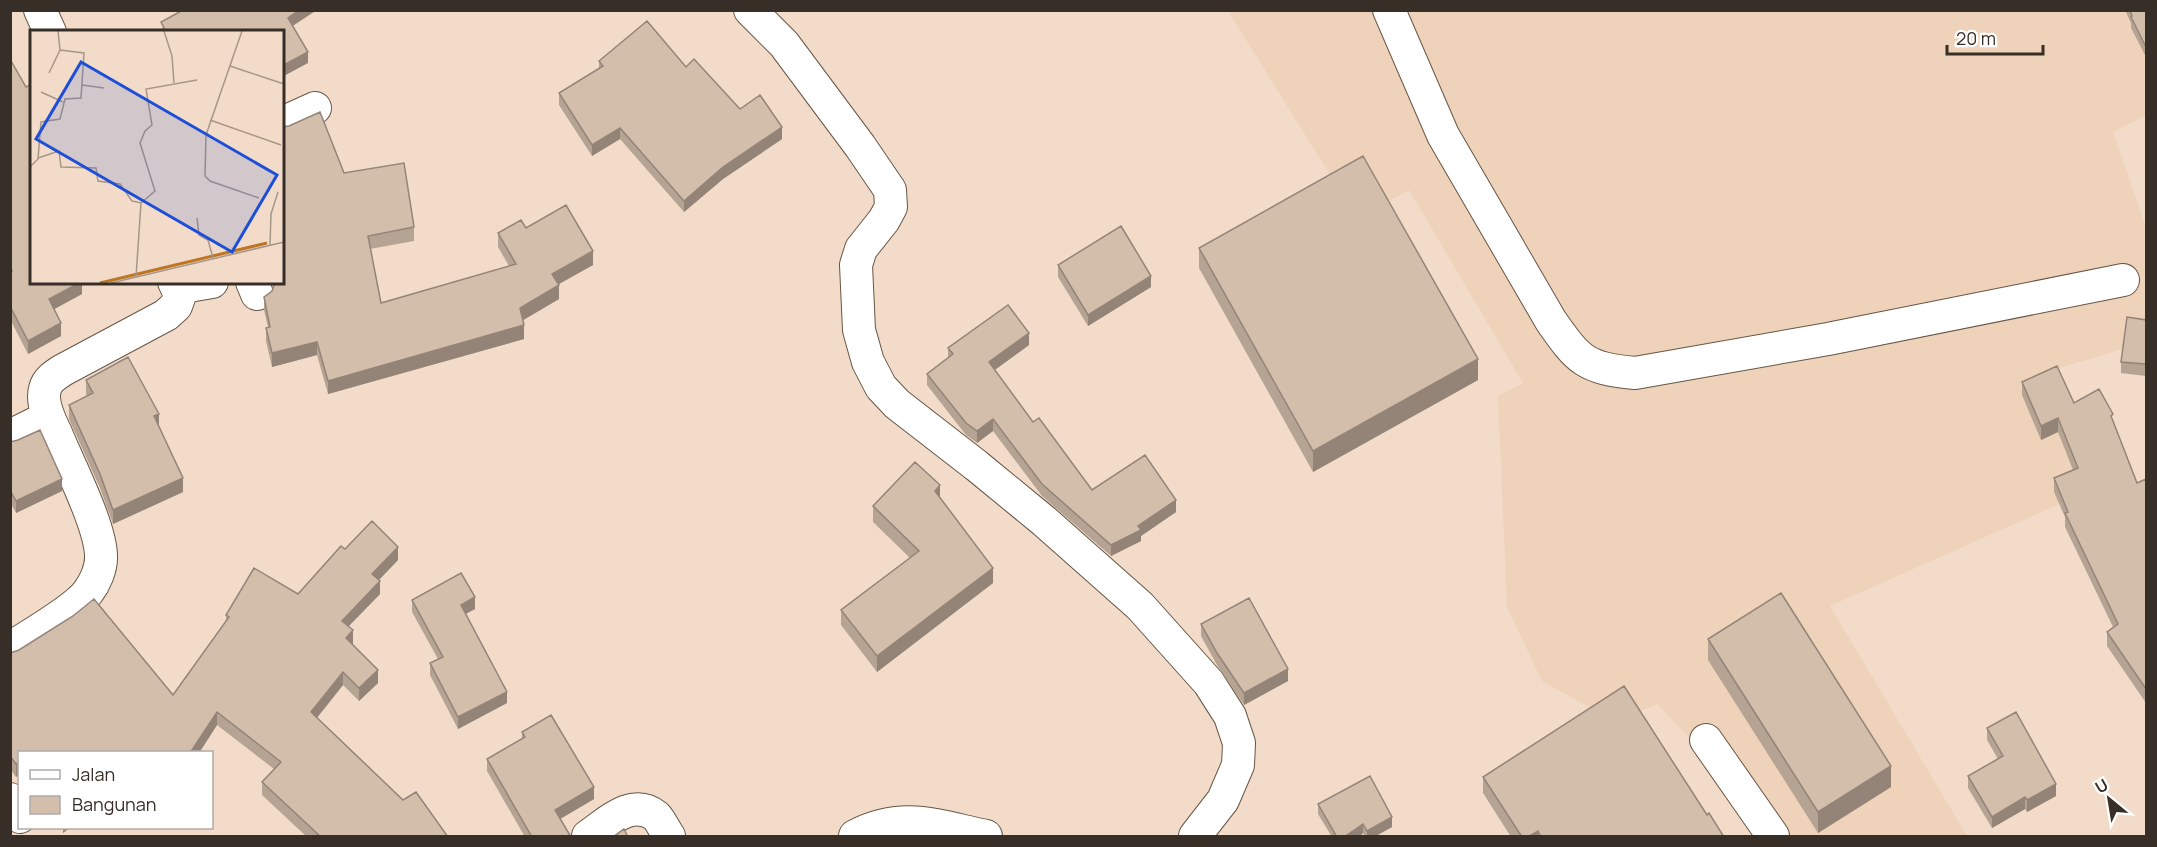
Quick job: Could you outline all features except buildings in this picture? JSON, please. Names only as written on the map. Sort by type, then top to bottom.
[{"type":"street","points":[[40,10],[49,30]]},
{"type":"street","points":[[750,10],[784,44],[890,190],[891,207],[884,220],[861,249],[856,265],[859,330],[868,362],[881,387],[897,404],[1044,521],[1140,606],[1209,683],[1230,716],[1239,743],[1238,765],[1223,800],[1195,837]]},
{"type":"street","points":[[1389,10],[1443,135],[1551,321],[1570,349],[1593,366],[1635,373],[1827,339],[2123,280]]},
{"type":"street","points":[[284,122],[315,108]]},
{"type":"street","points":[[10,648],[78,602],[89,591],[99,571],[101,558],[100,543],[93,520],[48,417],[44,391],[48,381],[63,370],[166,315],[176,306],[180,295],[176,285]]},
{"type":"street","points":[[10,436],[48,417]]},
{"type":"street","points":[[1706,740],[1773,837]]},
{"type":"street","points":[[10,799],[18,813]]},
{"type":"street","points":[[588,837],[631,808],[640,809],[657,817],[669,837]]},
{"type":"street","points":[[855,837],[888,823],[908,821],[986,837]]},
{"type":"shaded area","points":[[1228,11],[2146,11],[2146,115],[2113,132],[2146,228],[2146,342],[2059,368],[2093,489],[1830,606],[1967,836],[1786,836],[1657,704],[1617,722],[1542,681],[1507,607],[1498,396],[1523,383],[1409,190],[1357,218]]}]
